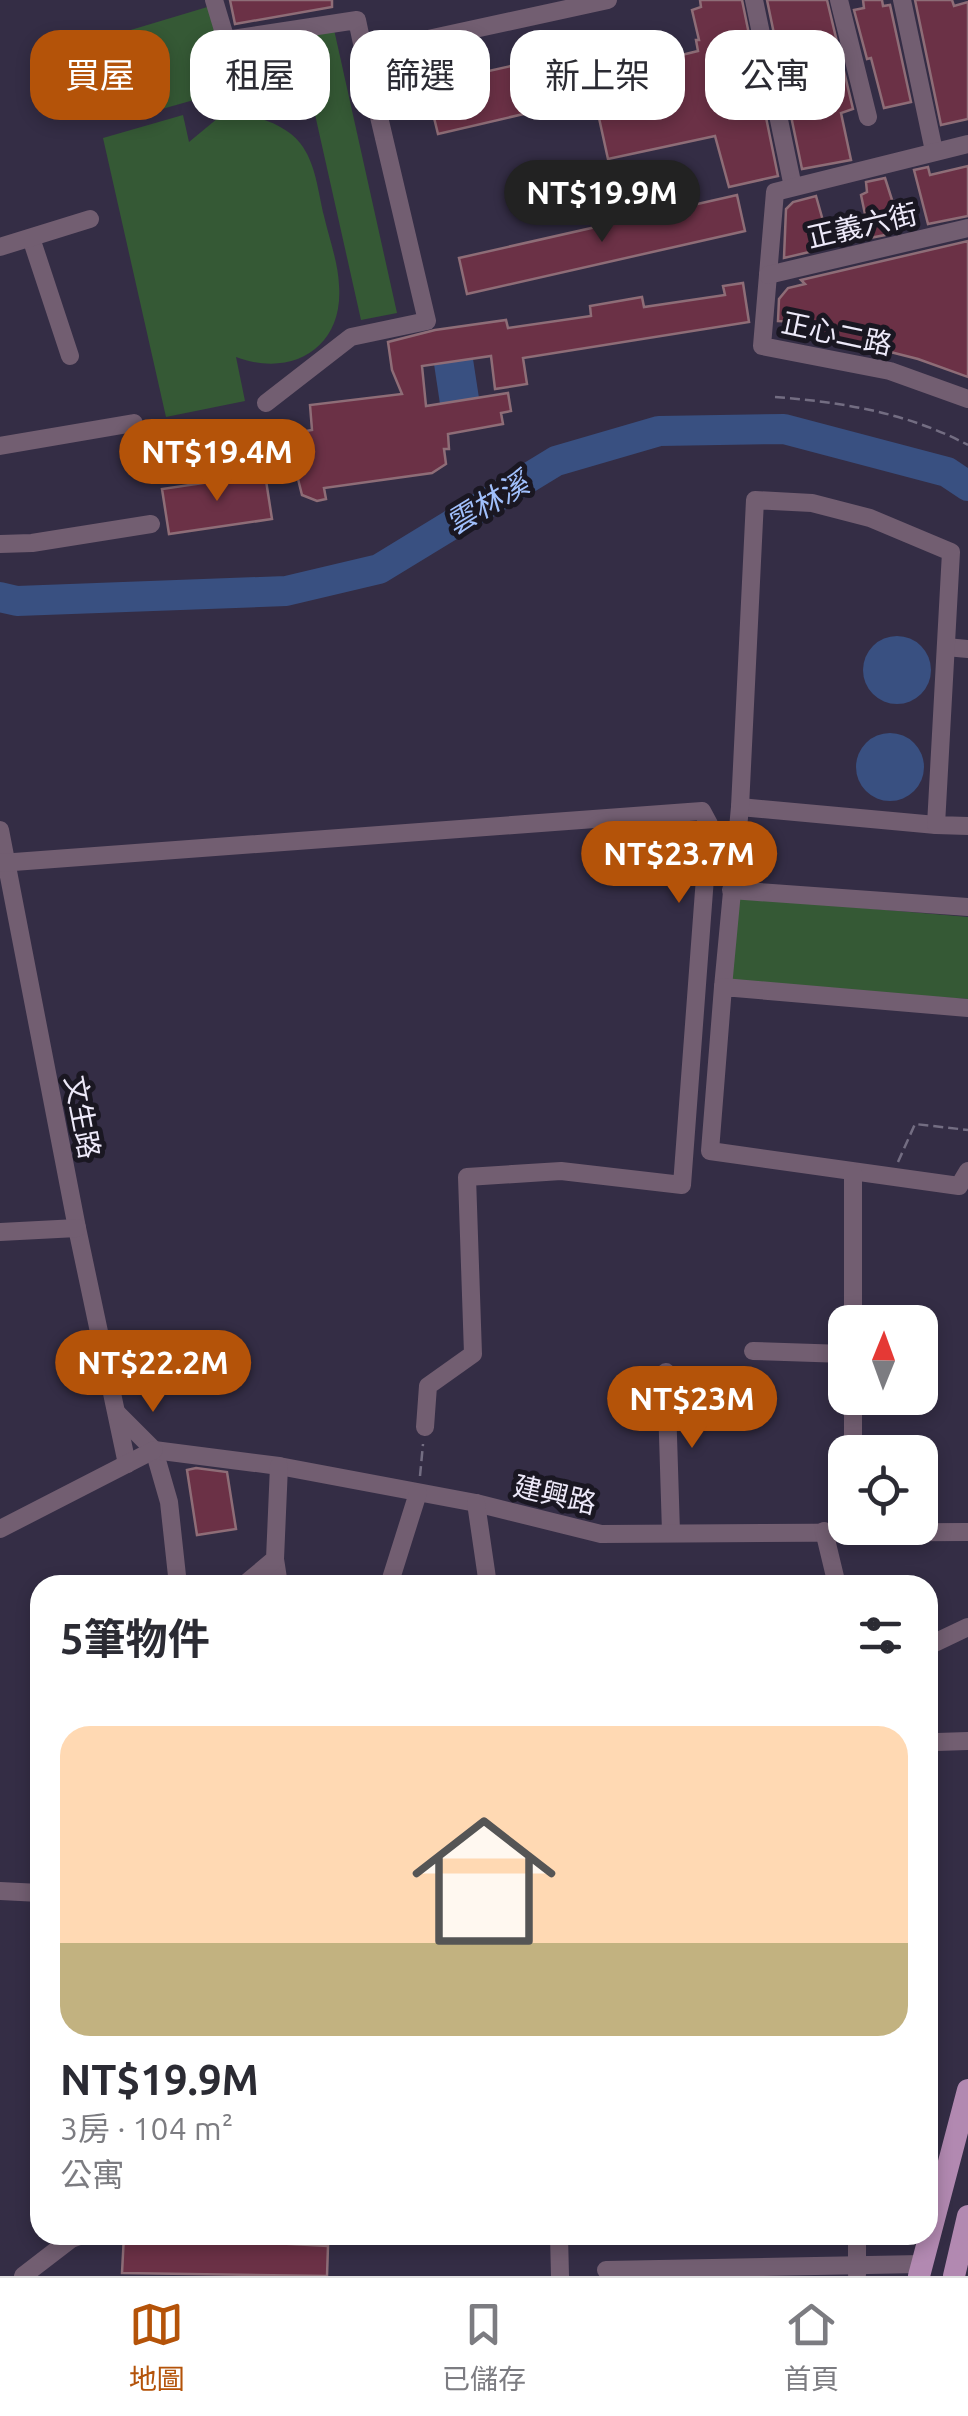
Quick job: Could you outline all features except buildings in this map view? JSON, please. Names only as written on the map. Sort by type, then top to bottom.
[{"type":"main road","points":[[938,2197],[968,2090]]},
{"type":"main road","points":[[954,2276],[968,2217]]},
{"type":"main road","points":[[920,2270],[926,2245]]},
{"type":"street","points":[[214,0],[226,40],[357,20],[359,30]]},
{"type":"street","points":[[470,30],[608,0]]},
{"type":"street","points":[[754,0],[793,186]]},
{"type":"street","points":[[839,0],[868,117]]},
{"type":"street","points":[[902,0],[934,151]]},
{"type":"street","points":[[266,403],[351,336],[426,321],[380,120]]},
{"type":"street","points":[[768,275],[775,192],[968,144]]},
{"type":"street","points":[[0,247],[90,219]]},
{"type":"street","name":"正義六街","points":[[768,275],[968,228]]},
{"type":"street","points":[[31,238],[70,356]]},
{"type":"street","name":"正心二路","points":[[768,275],[762,346],[890,370],[968,399]]},
{"type":"street","points":[[0,446],[134,423]]},
{"type":"street","points":[[936,825],[950,552],[870,518],[812,504],[755,500],[740,808],[710,1151],[959,1186],[968,1171]]},
{"type":"street","points":[[0,544],[151,524]]},
{"type":"street","points":[[946,647],[968,648]]},
{"type":"street","points":[[740,808],[968,826]]},
{"type":"street","points":[[3,862],[702,811],[709,824],[682,1185],[561,1171],[467,1177],[474,1354],[428,1386],[424,1427]]},
{"type":"street","name":"文生路","points":[[0,830],[3,862],[126,1464]]},
{"type":"street","points":[[731,890],[968,908]]},
{"type":"street","points":[[723,988],[968,1008]]},
{"type":"street","points":[[853,1172],[853,1305]]},
{"type":"street","points":[[0,1232],[77,1228]]},
{"type":"street","points":[[752,1351],[828,1353]]},
{"type":"street","points":[[666,1372],[671,1532]]},
{"type":"street","points":[[117,1413],[154,1450],[170,1502],[177,1575]]},
{"type":"street","points":[[0,1530],[154,1450]]},
{"type":"street","name":"建興路","points":[[154,1450],[279,1466],[476,1504],[600,1534],[828,1531]]},
{"type":"street","points":[[277,1575],[279,1466]]},
{"type":"street","points":[[392,1575],[418,1494]]},
{"type":"street","points":[[476,1504],[487,1575]]},
{"type":"street","points":[[824,1531],[835,1575]]},
{"type":"street","name":"建興路","points":[[938,1531],[968,1532]]},
{"type":"street","points":[[256,1575],[275,1559]]},
{"type":"street","points":[[938,1641],[968,1627]]},
{"type":"street","points":[[938,1742],[968,1741]]},
{"type":"street","points":[[0,1891],[30,1892]]},
{"type":"street","points":[[938,2215],[968,2217]]},
{"type":"street","points":[[24,2276],[63,2245]]},
{"type":"street","points":[[559,2245],[560,2276]]},
{"type":"street","points":[[606,2270],[920,2270]]},
{"type":"path","points":[[775,397],[839,402],[938,429],[968,445]]},
{"type":"path","points":[[891,1176],[915,1124],[968,1130]]},
{"type":"path","points":[[418,1494],[424,1427]]},
{"type":"green space","points":[[214,5],[222,30],[190,30],[190,101],[170,107],[170,30],[131,30]]},
{"type":"green space","points":[[333,25],[350,102],[350,120],[354,120],[397,313],[361,320],[316,120],[330,120],[330,30],[308,30]]},
{"type":"green space","points":[[183,115],[189,142],[216,120],[263,120],[294,137],[310,159],[316,178],[335,259],[338,307],[333,326],[323,341],[295,360],[257,363],[236,357],[245,401],[166,417],[103,138]]},
{"type":"green space","points":[[737,897],[968,917],[968,999],[728,983]]},
{"type":"water","points":[[473,359],[479,398],[440,404],[434,364]]},
{"type":"water","points":[[897,636],[921,646],[931,670],[921,694],[897,704],[873,694],[863,670],[873,646]]},
{"type":"water","points":[[890,733],[914,743],[924,767],[914,791],[890,801],[866,791],[856,767],[866,743]]},
{"type":"waterway","name":"雲林溪","points":[[0,597],[17,601],[286,591],[379,569],[556,461],[659,431],[784,429],[947,472],[968,486]]}]
